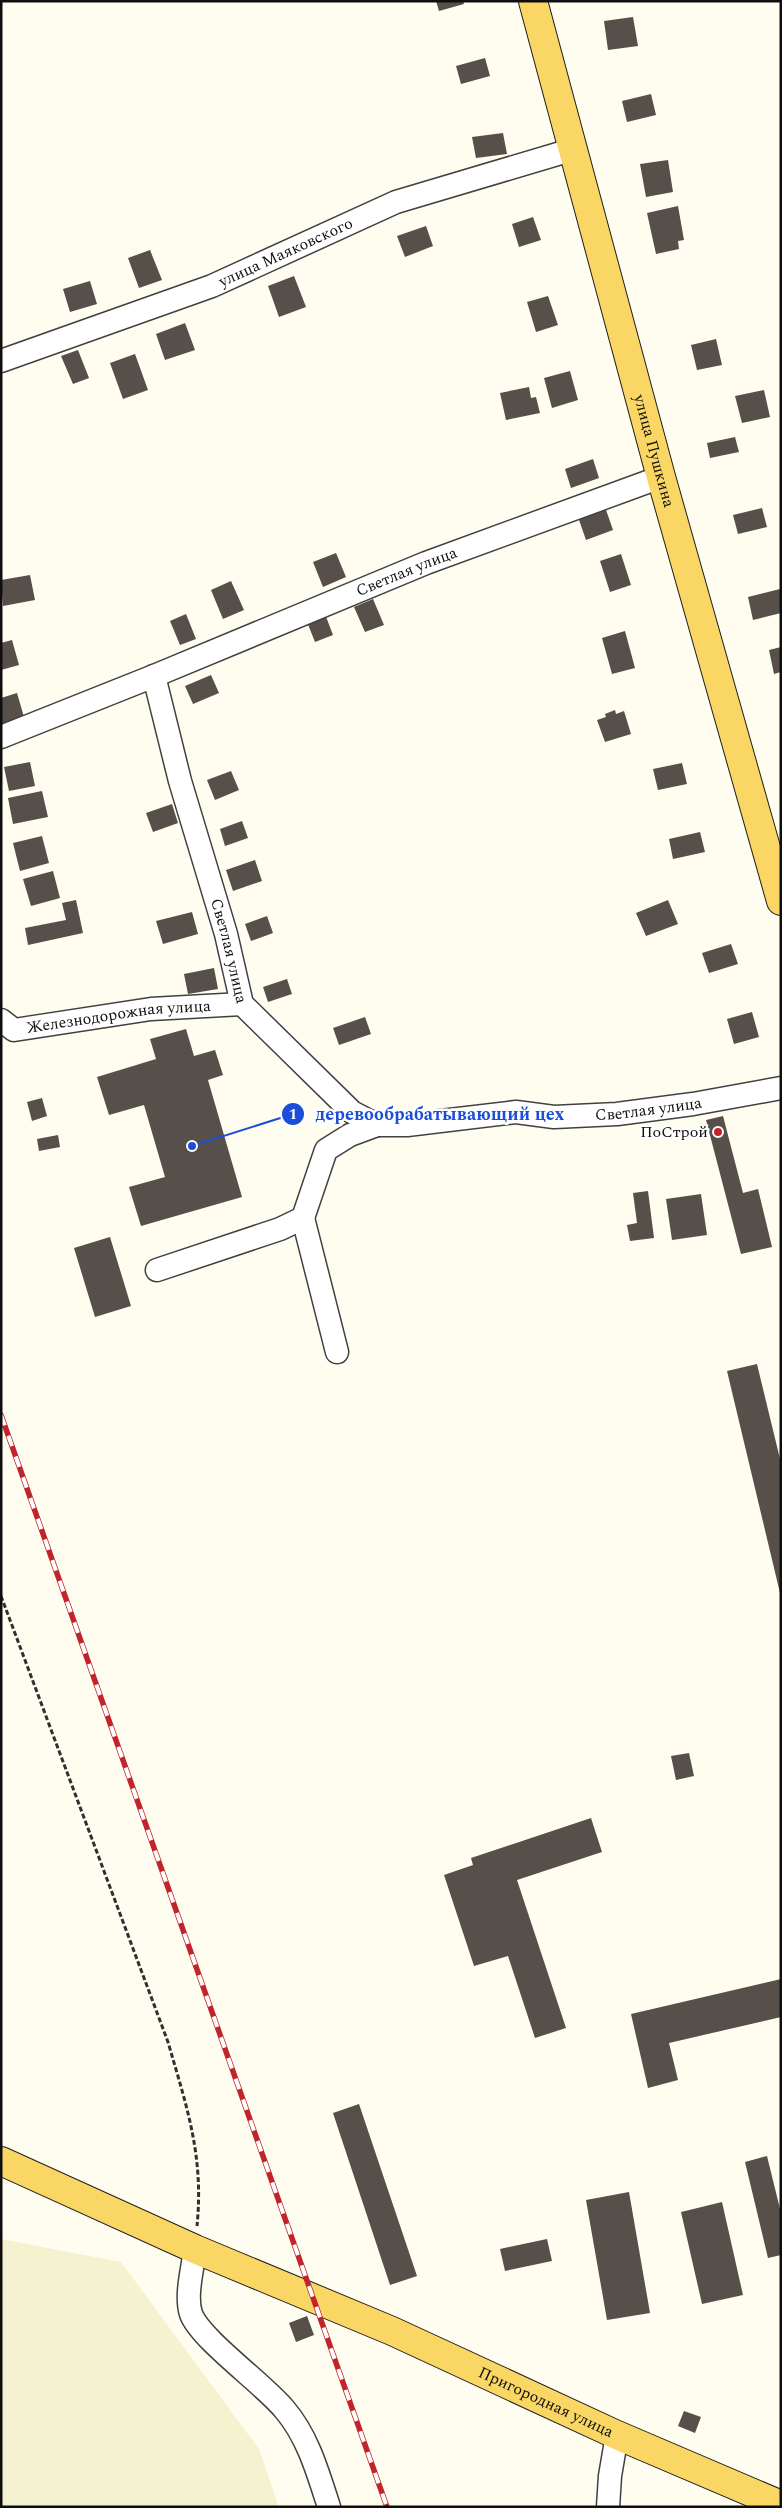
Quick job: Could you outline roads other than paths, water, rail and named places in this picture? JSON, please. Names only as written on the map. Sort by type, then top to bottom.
[{"type":"main road","name":"улица Пушкина","points":[[533,1],[571,150],[661,477],[781,901]]},
{"type":"main road","name":"Пригородная улица","points":[[1,2161],[195,2249],[392,2331],[617,2435],[781,2505]]},
{"type":"street","name":"улица Маяковского","points":[[1,361],[212,286],[396,202],[571,150]]},
{"type":"street","name":"Светлая улица","points":[[1,737],[154,676],[426,563],[661,477]]},
{"type":"street","name":"Светлая улица","points":[[154,676],[180,781],[226,934],[242,1004],[352,1112],[377,1125],[407,1125],[516,1112],[554,1117],[617,1114],[693,1104],[781,1088]]},
{"type":"street","name":"Железнодорожная улица","points":[[1,1020],[14,1030],[152,1009],[242,1004]]},
{"type":"street","points":[[337,1352],[303,1218],[326,1150],[350,1135],[377,1125]]},
{"type":"street","points":[[157,1270],[280,1229],[303,1218]]},
{"type":"street","points":[[195,2249],[189,2303],[193,2317],[211,2339],[268,2392],[292,2420],[312,2458],[329,2507]]},
{"type":"street","points":[[608,2507],[610,2476],[617,2435]]},
{"type":"railway","points":[[1,1415],[387,2507]]},
{"type":"place","name":"ПоСтрой","points":[[718,1132]]},
{"type":"place","name":"деревообрабатывающий цех","points":[[192,1146]]}]
